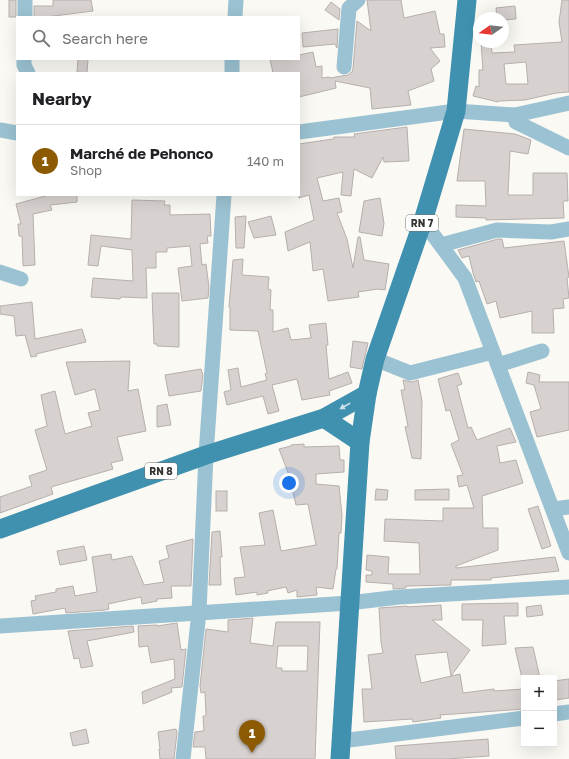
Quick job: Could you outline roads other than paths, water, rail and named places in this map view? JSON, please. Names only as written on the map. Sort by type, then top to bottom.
[{"type":"main road","name":"RN 7","points":[[360,442],[366,394],[375,359],[423,221],[456,111],[467,0]]},
{"type":"main road","name":"RN 8","points":[[0,529],[206,455],[324,418],[366,394]]},
{"type":"main road","points":[[324,418],[360,442],[340,750]]},
{"type":"street","points":[[25,0],[25,16]]},
{"type":"street","points":[[235,16],[236,0]]},
{"type":"street","points":[[344,67],[349,8],[358,0]]},
{"type":"street","points":[[24,60],[24,65],[28,72]]},
{"type":"street","points":[[232,60],[232,72]]},
{"type":"street","points":[[300,132],[456,111],[515,115],[569,103]]},
{"type":"street","points":[[515,115],[516,122],[569,148]]},
{"type":"street","points":[[0,130],[16,133]]},
{"type":"street","points":[[183,759],[199,612],[206,455],[224,196]]},
{"type":"street","points":[[423,221],[465,278],[569,553]]},
{"type":"street","points":[[441,245],[497,230],[552,232],[569,229]]},
{"type":"street","points":[[0,272],[21,279]]},
{"type":"street","points":[[375,359],[410,373],[542,351]]},
{"type":"street","points":[[552,509],[569,507]]},
{"type":"street","points":[[0,626],[199,612],[349,604],[399,597],[569,587]]},
{"type":"street","points":[[557,714],[569,712]]},
{"type":"street","points":[[340,750],[521,719]]},
{"type":"place","name":"Marché de Pehonco","points":[[252,753]]}]
